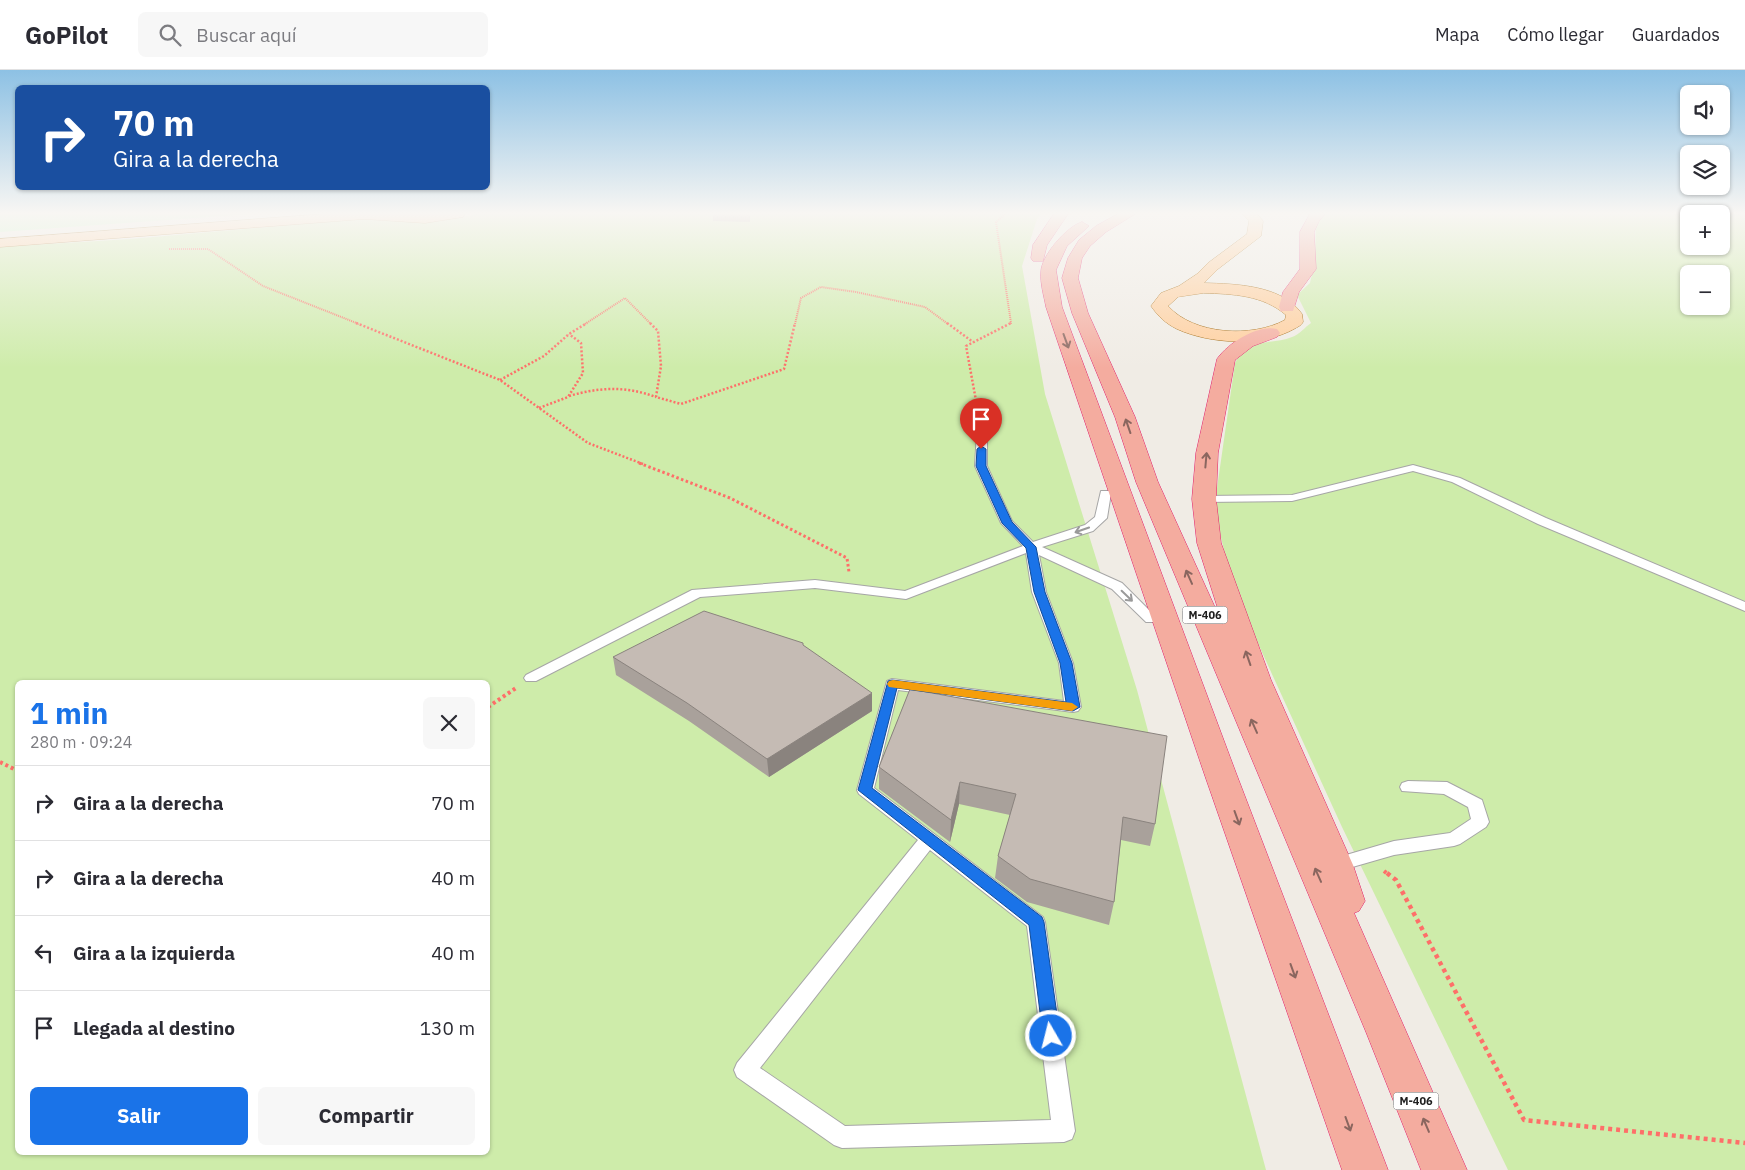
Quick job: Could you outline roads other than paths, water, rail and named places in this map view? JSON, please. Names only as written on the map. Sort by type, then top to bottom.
[{"type":"highway","points":[[1038,265],[1036,278],[1044,328],[1184,704],[1220,772]]},
{"type":"highway","name":"M-406","points":[[1050,265],[1048,270],[1054,307],[1365,1170]]},
{"type":"highway","name":"M-406","points":[[1073,265],[1070,278],[1080,313],[1125,417],[1147,482],[1387,1032],[1444,1170]]},
{"type":"highway","points":[[1287,307],[1291,292],[1308,268],[1308,265]]},
{"type":"highway","points":[[1272,333],[1244,342],[1233,350],[1226,359],[1207,453],[1204,499],[1209,543],[1256,680],[1350,861],[1387,1032]]},
{"type":"main road","points":[[1184,290],[1218,288],[1248,292],[1277,301],[1287,307],[1294,314],[1294,322],[1286,328],[1272,333],[1231,335],[1202,330],[1173,321],[1163,313],[1159,306],[1162,299],[1184,290],[1203,277],[1213,266],[1222,278],[1248,292]]},
{"type":"lane","points":[[982,432],[981,466],[1007,523],[1031,547],[1117,586],[1151,619]]},
{"type":"lane","points":[[1204,499],[1292,498],[1413,468],[1456,480],[1542,521],[1745,608]]},
{"type":"lane","points":[[531,678],[697,593],[815,584],[906,594],[1031,547],[1089,528],[1101,518],[1105,493]]},
{"type":"lane","points":[[929,839],[745,1070],[842,1137],[1064,1130],[1036,922],[929,839],[865,790],[892,684],[1073,707],[1066,663],[1039,592],[1031,547]]},
{"type":"lane","points":[[1350,861],[1394,848],[1454,839],[1480,822],[1476,804],[1447,788],[1408,787]]}]
